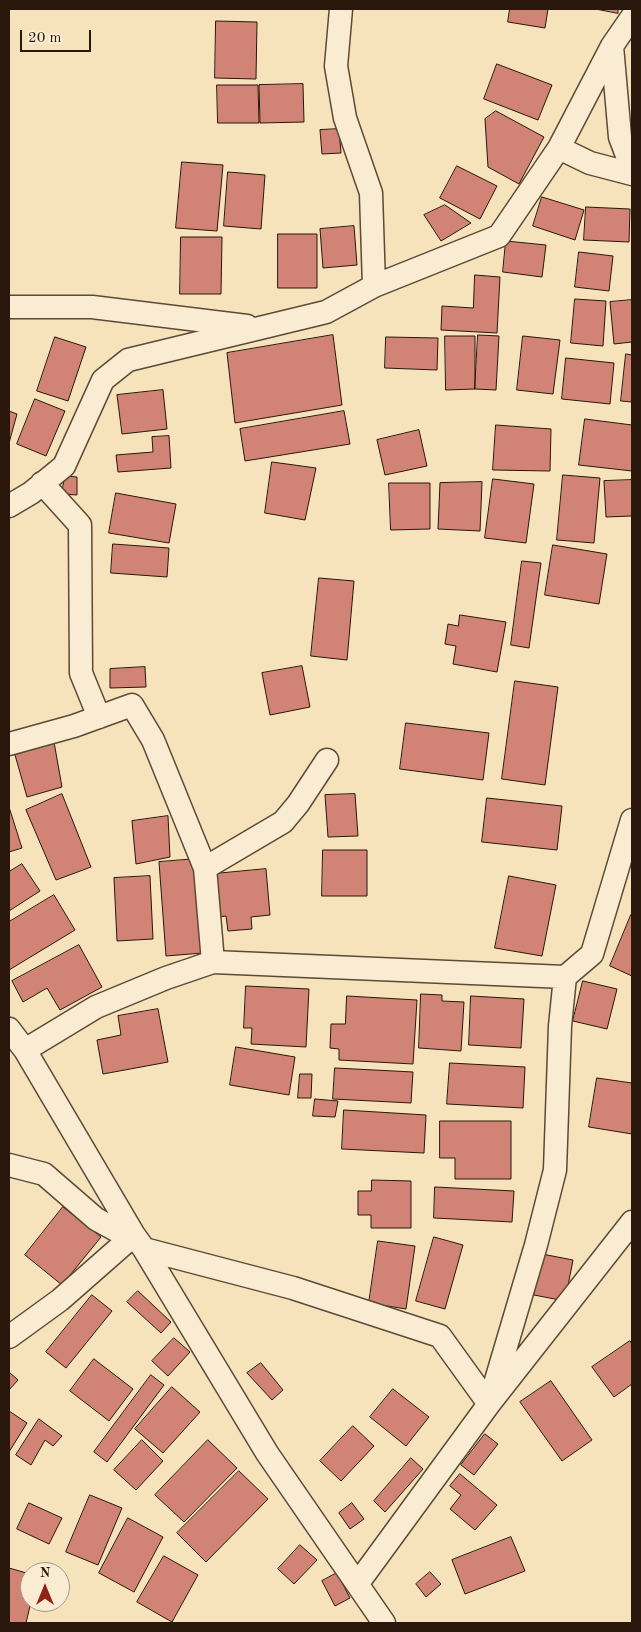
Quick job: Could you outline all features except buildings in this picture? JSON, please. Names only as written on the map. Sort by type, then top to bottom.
[{"type":"street","points":[[341,9],[336,66],[345,118],[370,193],[374,286]]},
{"type":"street","points":[[9,506],[31,493],[64,466],[103,380],[128,360],[326,312],[374,286],[499,236],[559,148],[612,46],[632,17]]},
{"type":"street","points":[[612,46],[620,137],[632,169]]},
{"type":"street","points":[[559,148],[590,162],[632,174]]},
{"type":"street","points":[[9,307],[92,307],[263,328]]},
{"type":"street","points":[[42,484],[80,525],[80,673],[99,717]]},
{"type":"street","points":[[9,744],[132,705],[153,740],[205,868],[213,962]]},
{"type":"street","points":[[205,868],[283,822],[298,804],[327,760]]},
{"type":"street","points":[[25,1050],[96,1007],[213,962],[565,977],[592,954],[632,820]]},
{"type":"street","points":[[489,1404],[536,1245],[555,1170],[560,1026],[565,977]]},
{"type":"street","points":[[9,1029],[25,1050],[266,1453],[384,1623]]},
{"type":"street","points":[[9,1165],[44,1174],[96,1219],[139,1242],[292,1288],[440,1336],[489,1404]]},
{"type":"street","points":[[358,1583],[489,1404],[632,1222]]},
{"type":"street","points":[[9,1338],[139,1242]]}]
